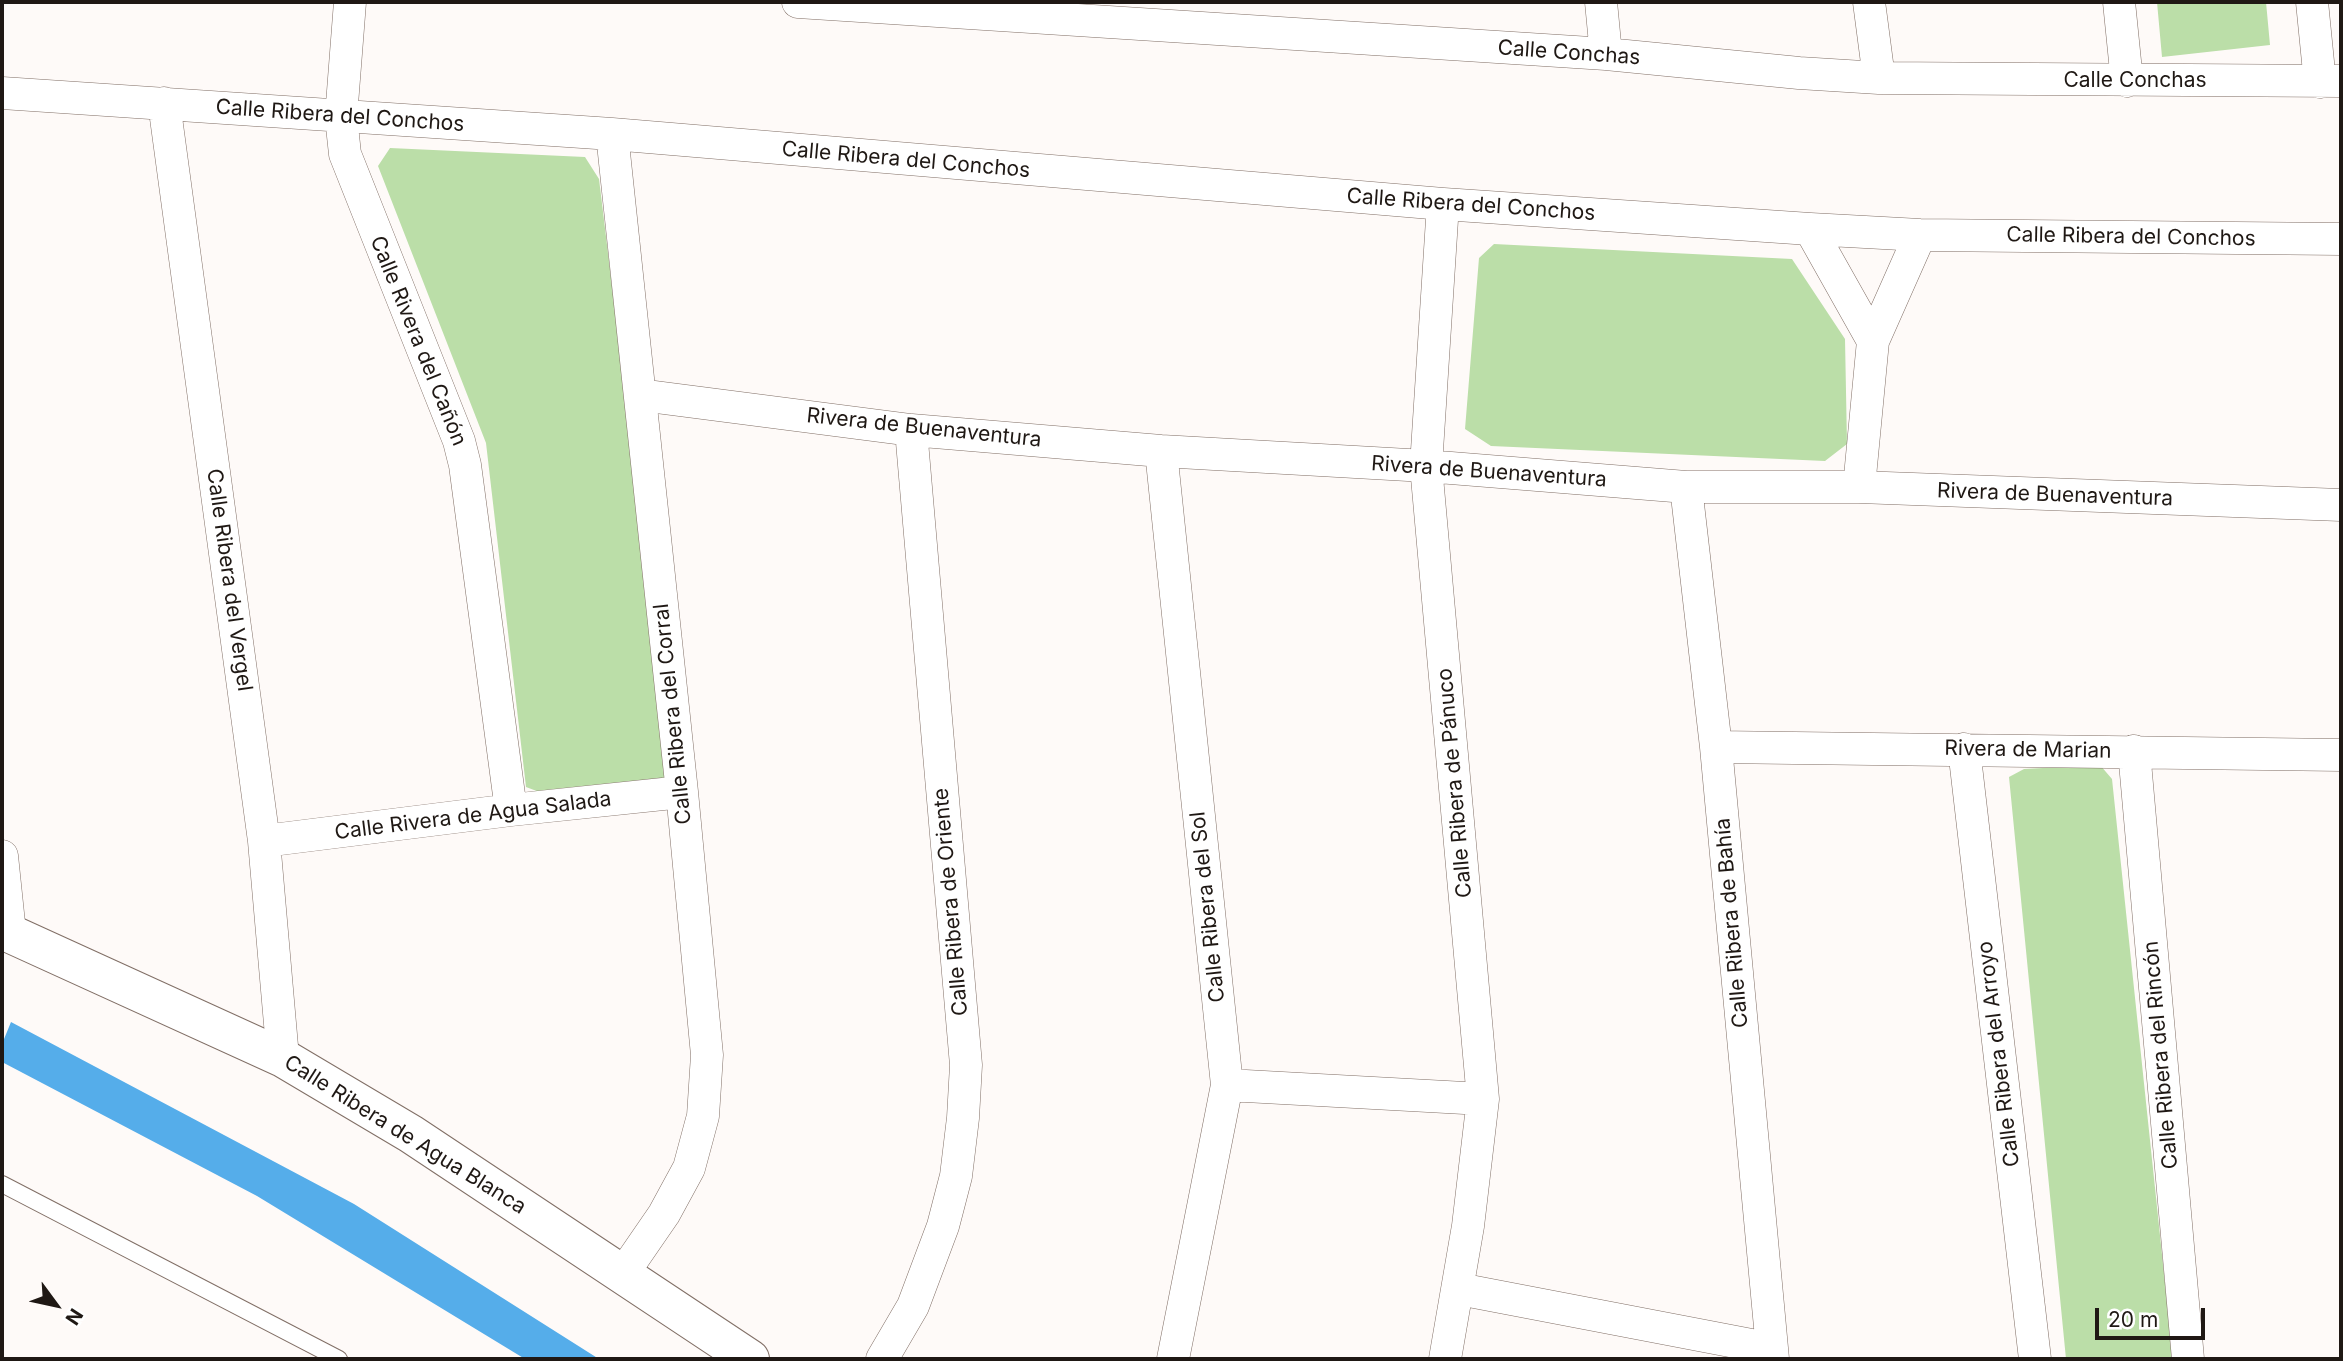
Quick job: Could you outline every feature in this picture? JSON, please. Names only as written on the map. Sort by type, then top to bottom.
[{"type":"street","name":"Calle Conchas","points":[[798,2],[1606,54],[1799,74],[1879,78],[2331,81]]},
{"type":"street","points":[[1601,2],[1606,54]]},
{"type":"street","points":[[1869,2],[1879,78]]},
{"type":"street","points":[[2119,2],[2127,81]]},
{"type":"street","points":[[2312,2],[2331,81]]},
{"type":"street","name":"Calle Rivera del Cañón","points":[[350,7],[341,117],[345,154],[459,440],[465,465],[511,810]]},
{"type":"street","name":"Calle Ribera del Conchos","points":[[2,93],[612,134],[1443,204],[1810,229],[1920,235],[2341,239]]},
{"type":"street","name":"Calle Ribera del Vergel","points":[[164,103],[264,841],[283,1058]]},
{"type":"street","name":"Calle Ribera del Corral","points":[[612,134],[682,792],[707,1055],[703,1116],[689,1168],[664,1214],[622,1275]]},
{"type":"street","name":"Calle Ribera de Pánuco","points":[[1443,204],[1426,466],[1483,1099],[1459,1289],[1445,1359]]},
{"type":"street","points":[[1810,229],[1873,341]]},
{"type":"street","points":[[1859,487],[1873,341],[1920,235]]},
{"type":"street","name":"Rivera de Buenaventura","points":[[640,395],[911,430],[1161,451],[1426,466],[1686,487],[1859,487],[2341,505]]},
{"type":"street","name":"Calle Ribera de Oriente","points":[[882,1359],[913,1306],[943,1226],[956,1176],[966,1065],[911,430]]},
{"type":"street","name":"Calle Ribera del Sol","points":[[1161,451],[1227,1086],[1173,1359]]},
{"type":"street","name":"Calle Ribera de Bahía","points":[[1686,487],[1716,747],[1773,1354]]},
{"type":"street","name":"Rivera de Marian","points":[[1716,747],[1964,748],[2341,755]]},
{"type":"street","name":"Calle Ribera del Arroyo","points":[[1964,748],[2035,1359]]},
{"type":"street","name":"Calle Ribera del Rincón","points":[[2134,751],[2188,1359]]},
{"type":"street","name":"Calle Rivera de Agua Salada","points":[[264,841],[682,792]]},
{"type":"street","points":[[2,856],[6,932]]},
{"type":"street","name":"Calle Ribera de Agua Blanca","points":[[6,932],[283,1058],[411,1134],[750,1359]]},
{"type":"street","points":[[1227,1086],[1483,1099]]},
{"type":"street","points":[[1459,1289],[1773,1354]]},
{"type":"lane","points":[[2,1184],[340,1359]]},
{"type":"green space","points":[[2157,2],[2266,2],[2270,45],[2162,57]]},
{"type":"green space","points":[[390,148],[585,157],[599,179],[671,771],[662,784],[550,796],[526,787],[486,443],[378,166]]},
{"type":"green space","points":[[1494,244],[1792,259],[1845,339],[1847,444],[1825,461],[1491,446],[1465,429],[1479,258]]},
{"type":"green space","points":[[2100,765],[2112,779],[2173,1359],[2066,1359],[2009,777],[2024,769]]},
{"type":"water","points":[[11,1022],[354,1204],[599,1359],[525,1359],[257,1196],[2,1062],[2,1044]]}]
